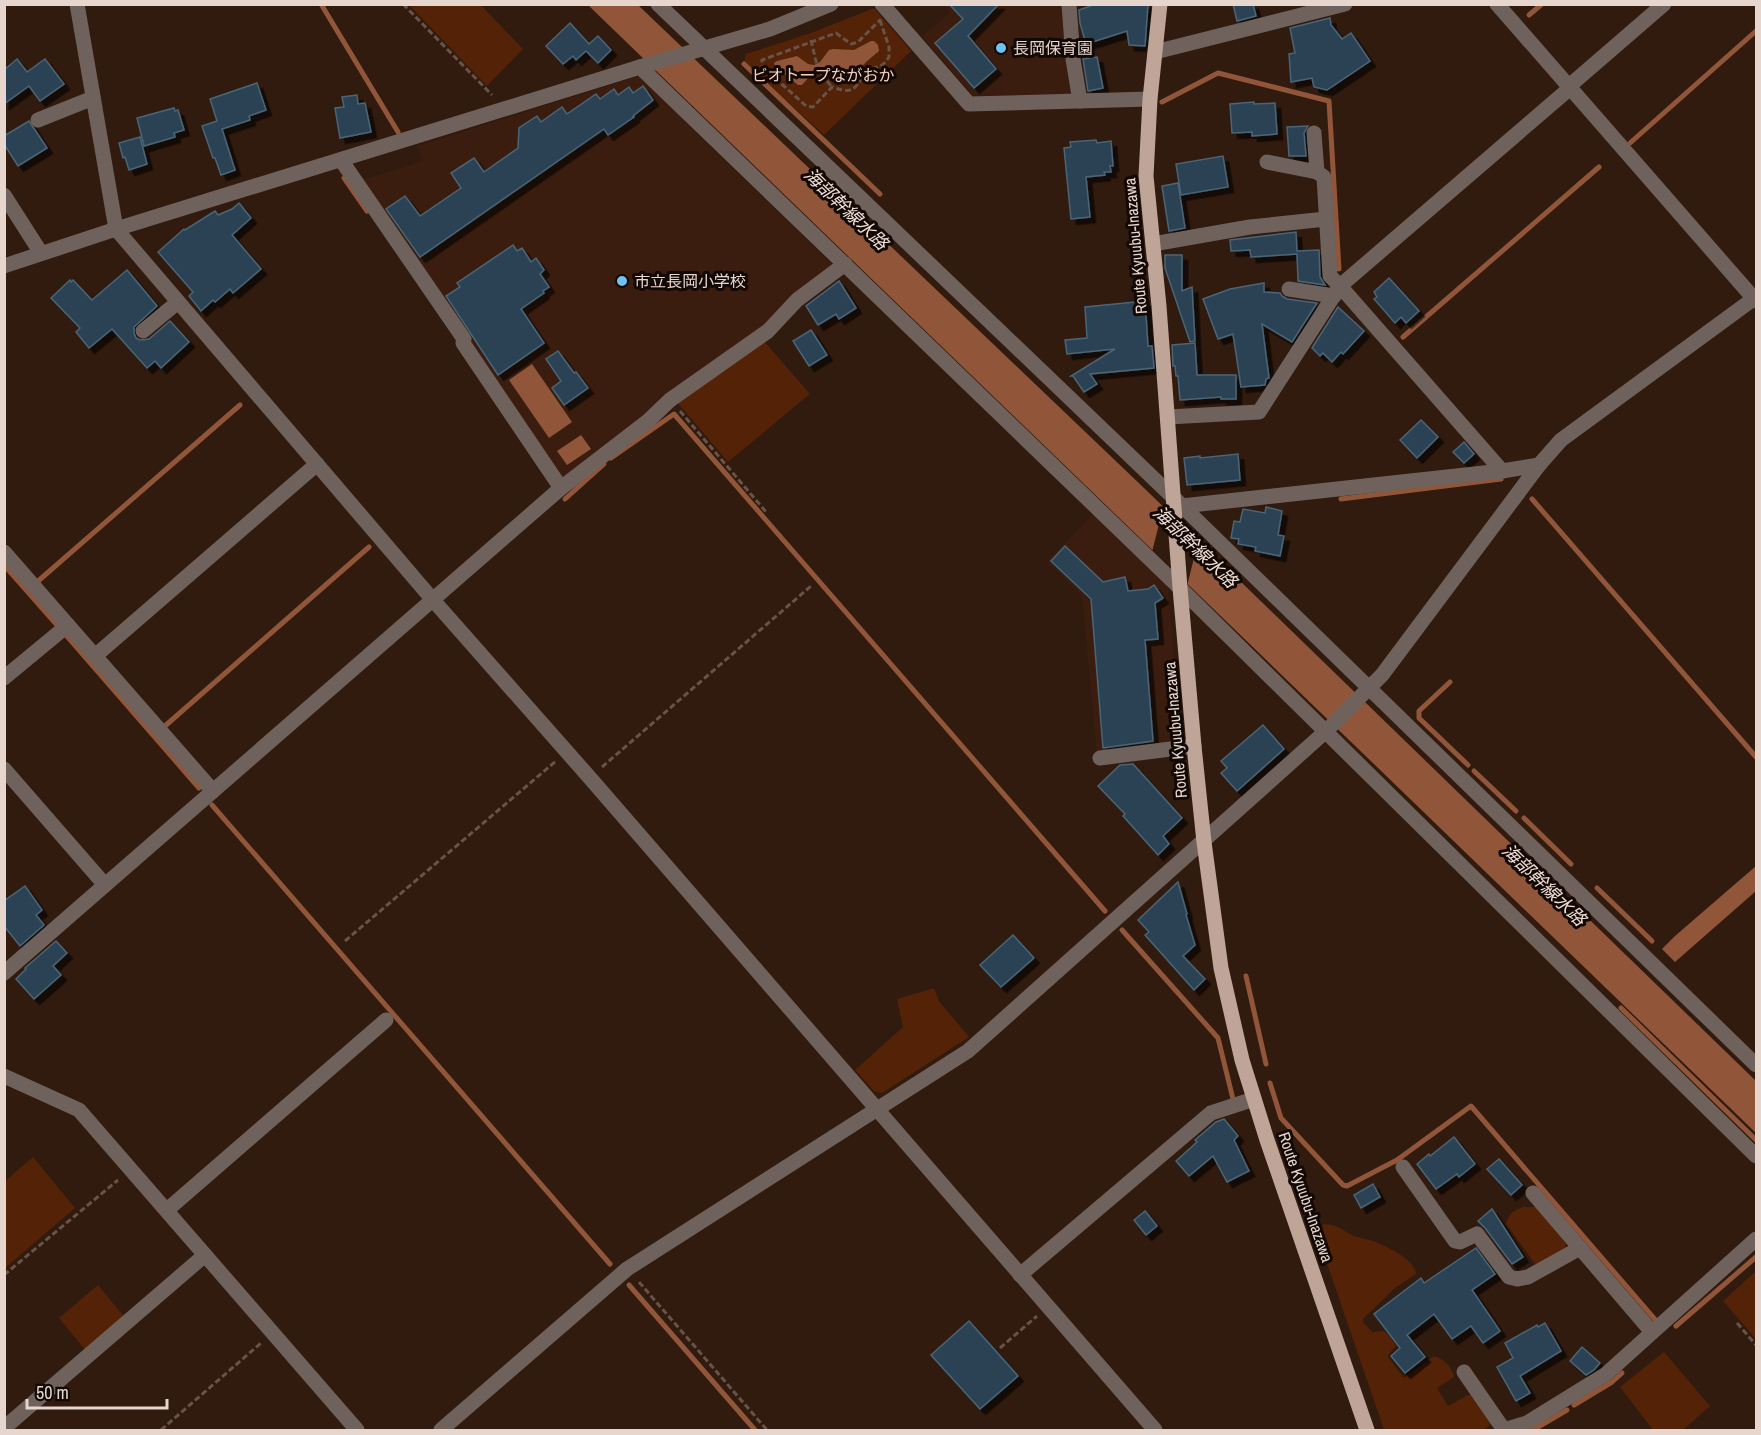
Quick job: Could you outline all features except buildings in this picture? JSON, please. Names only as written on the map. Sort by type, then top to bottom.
[{"type":"main road","name":"Route Kyuubu-Inazawa","points":[[1160,4],[1150,99],[1146,176],[1177,507],[1179,583],[1194,746],[1221,968],[1242,1060],[1254,1100],[1367,1431]]},
{"type":"street","points":[[77,4],[116,229],[433,600],[1155,1431]]},
{"type":"street","points":[[658,4],[699,51],[1177,507],[1366,692],[1756,1065]]},
{"type":"street","points":[[4,266],[116,229],[770,29],[831,4]]},
{"type":"street","points":[[882,4],[969,104],[1150,99]]},
{"type":"street","points":[[1069,4],[1073,59],[1080,101]]},
{"type":"street","points":[[1155,52],[1344,4]]},
{"type":"street","points":[[441,1431],[627,1269],[968,1051],[1204,842],[1366,692],[1382,675],[1539,465],[1561,440],[1756,298],[1497,4]]},
{"type":"street","points":[[1168,417],[1259,412],[1337,291],[1664,4]]},
{"type":"street","points":[[643,67],[845,264],[1179,583],[1756,1156]]},
{"type":"street","points":[[38,120],[93,98]]},
{"type":"street","points":[[1314,133],[1326,219],[1330,276],[1337,291],[1502,471]]},
{"type":"street","points":[[341,160],[464,339],[463,343],[561,488]]},
{"type":"street","points":[[1267,162],[1320,175]]},
{"type":"street","points":[[4,195],[42,254]]},
{"type":"street","points":[[1153,244],[1250,227],[1326,219]]},
{"type":"street","points":[[4,973],[561,488],[648,421],[670,400],[768,331],[798,300],[845,264]]},
{"type":"street","points":[[1289,289],[1337,291]]},
{"type":"street","points":[[143,331],[178,302]]},
{"type":"street","points":[[95,656],[317,464]]},
{"type":"street","points":[[1177,507],[1539,465]]},
{"type":"street","points":[[4,552],[213,791]]},
{"type":"street","points":[[4,678],[68,625]]},
{"type":"street","points":[[1100,758],[1194,746]]},
{"type":"street","points":[[4,769],[105,885]]},
{"type":"street","points":[[167,1210],[386,1020]]},
{"type":"street","points":[[4,1076],[79,1110],[357,1431]]},
{"type":"street","points":[[1020,1275],[1211,1113],[1254,1100]]},
{"type":"street","points":[[1404,1167],[1455,1241],[1460,1242],[1477,1234],[1509,1276],[1517,1280],[1528,1277],[1580,1248]]},
{"type":"street","points":[[1533,1193],[1652,1332]]},
{"type":"street","points":[[1464,1372],[1503,1431],[1527,1423],[1606,1374],[1756,1239]]},
{"type":"street","points":[[4,1428],[205,1255]]},
{"type":"path","points":[[403,4],[506,110]]},
{"type":"path","points":[[811,40],[821,75],[832,87],[850,90],[859,84],[867,72],[882,65],[889,57],[889,47],[880,20],[858,42],[851,44],[836,33],[811,40],[762,60],[762,66],[806,106],[813,107],[832,87]]},
{"type":"path","points":[[670,400],[767,513]]},
{"type":"path","points":[[590,778],[811,586]]},
{"type":"path","points":[[345,941],[567,752]]},
{"type":"path","points":[[4,1275],[131,1169]]},
{"type":"path","points":[[627,1269],[767,1431]]},
{"type":"path","points":[[1000,1348],[1048,1306]]},
{"type":"path","points":[[1737,1323],[1756,1345]]},
{"type":"path","points":[[160,1431],[273,1333]]},
{"type":"shaded area","name":"長岡保育園","points":[[944,5],[1065,5],[1075,94],[973,96],[922,36],[950,13]]},
{"type":"shaded area","name":"市立長岡小学校","points":[[639,76],[686,118],[684,121],[834,266],[766,328],[563,478],[359,181],[423,161],[418,146]]},
{"type":"shaded area","points":[[1093,514],[1168,587],[1181,744],[1097,755],[1082,596],[1047,561]]},
{"type":"green space","points":[[409,5],[481,5],[523,49],[487,86]]},
{"type":"green space","name":"ビオトープながおか","points":[[874,8],[911,51],[824,135],[744,62],[746,54],[811,33]]},
{"type":"green space","points":[[763,340],[810,394],[728,462],[677,402]]},
{"type":"green space","points":[[934,988],[939,1001],[969,1037],[882,1093],[874,1091],[855,1070],[903,1027],[897,999]]},
{"type":"green space","points":[[33,1157],[75,1208],[5,1268],[5,1181]]},
{"type":"green space","points":[[1523,1207],[1536,1207],[1566,1243],[1565,1251],[1538,1268],[1506,1224],[1512,1213]]},
{"type":"green space","points":[[1324,1224],[1385,1246],[1411,1263],[1416,1274],[1395,1288],[1363,1319],[1363,1322],[1372,1332],[1384,1331],[1391,1338],[1396,1346],[1388,1357],[1404,1378],[1434,1356],[1447,1364],[1454,1377],[1437,1388],[1448,1406],[1472,1394],[1491,1424],[1484,1430],[1384,1430],[1316,1231]]},
{"type":"green space","points":[[1756,1271],[1756,1339],[1723,1301]]},
{"type":"green space","points":[[98,1285],[126,1319],[87,1352],[59,1318]]},
{"type":"green space","points":[[1664,1352],[1710,1406],[1683,1430],[1653,1430],[1620,1387]]},
{"type":"water","name":"海部幹線水路","points":[[588,5],[638,5],[1144,488],[1756,1081],[1756,1133]]},
{"type":"water","points":[[871,41],[878,45],[879,51],[853,76],[846,79],[839,79],[822,67],[813,72],[802,85],[798,85],[774,63],[797,56],[808,64],[814,65],[820,62],[829,50],[854,50]]},
{"type":"water","points":[[532,364],[572,422],[549,438],[509,380]]},
{"type":"water","points":[[581,435],[591,449],[567,465],[557,451]]},
{"type":"water","points":[[1756,866],[1756,891],[1675,962],[1662,949]]},
{"type":"pier","points":[[1164,504],[1199,538],[1187,586],[1152,552]]},
{"type":"waterway","points":[[321,4],[398,132]]},
{"type":"waterway","points":[[1529,15],[1542,4]]},
{"type":"waterway","points":[[1630,143],[1756,31]]},
{"type":"waterway","points":[[744,64],[880,194]]},
{"type":"waterway","points":[[1162,102],[1218,73],[1329,101],[1339,269]]},
{"type":"waterway","points":[[1403,337],[1599,167]]},
{"type":"waterway","points":[[344,178],[367,211]]},
{"type":"waterway","points":[[37,582],[240,405]]},
{"type":"waterway","points":[[611,458],[674,414],[1105,911]]},
{"type":"waterway","points":[[565,499],[604,464]]},
{"type":"waterway","points":[[1341,499],[1501,479]]},
{"type":"waterway","points":[[1532,499],[1756,757]]},
{"type":"waterway","points":[[165,726],[369,547]]},
{"type":"waterway","points":[[4,565],[57,625]]},
{"type":"waterway","points":[[66,635],[199,788]]},
{"type":"waterway","points":[[1450,682],[1419,711],[1419,718],[1468,765]]},
{"type":"waterway","points":[[1474,771],[1516,811]]},
{"type":"waterway","points":[[212,805],[610,1264]]},
{"type":"waterway","points":[[1524,818],[1571,864]]},
{"type":"waterway","points":[[1597,888],[1652,941]]},
{"type":"waterway","points":[[1122,930],[1218,1038],[1233,1099]]},
{"type":"waterway","points":[[1246,976],[1266,1064]]},
{"type":"waterway","points":[[1621,1008],[1756,1140]]},
{"type":"waterway","points":[[1270,1083],[1281,1118],[1343,1185],[1347,1186],[1397,1160],[1471,1106],[1658,1323]]},
{"type":"waterway","points":[[1676,1326],[1756,1257]]},
{"type":"waterway","points":[[629,1285],[755,1430]]},
{"type":"waterway","points":[[1574,1405],[1612,1382],[1622,1373]]},
{"type":"waterway","points":[[1533,1430],[1567,1410]]},
{"type":"place","name":"長岡保育園","points":[[1001,48]]},
{"type":"place","name":"市立長岡小学校","points":[[622,281]]}]
